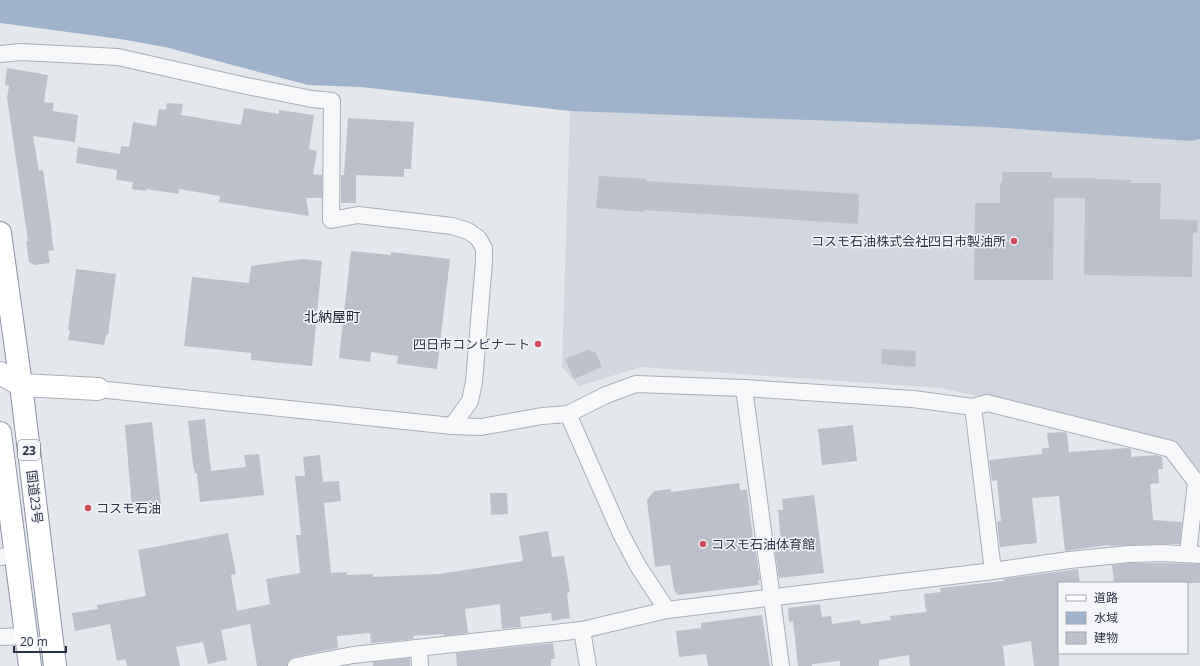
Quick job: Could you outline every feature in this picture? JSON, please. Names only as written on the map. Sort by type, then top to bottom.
[{"type":"main road","name":"国道23号","points":[[0,233],[21,384],[56,666]]},
{"type":"main road","points":[[0,373],[21,384],[98,389]]},
{"type":"main road","name":"国道23号","points":[[0,433],[8,556],[26,636],[30,666]]},
{"type":"street","points":[[0,54],[21,52],[118,57],[242,86],[312,99],[332,101],[331,220],[358,215],[452,226],[468,231],[478,238],[484,248],[474,382],[470,401],[452,426]]},
{"type":"street","points":[[98,389],[452,426],[481,427],[542,416],[568,414],[606,395],[636,384],[744,388],[914,399],[973,407],[987,403],[1171,449],[1196,482],[1194,555],[1162,553],[1129,554],[1069,560],[993,571],[667,610],[582,630],[353,655],[296,666]]},
{"type":"street","points":[[744,388],[781,666]]},
{"type":"street","points":[[973,407],[993,571]]},
{"type":"street","points":[[568,414],[621,534],[638,566],[667,610]]},
{"type":"street","points":[[582,630],[588,666]]},
{"type":"street","points":[[0,637],[26,636]]},
{"type":"street","points":[[419,648],[420,666]]},
{"type":"shaded area","points":[[570,111],[988,127],[1191,141],[1200,139],[1200,474],[1181,451],[1118,427],[940,388],[641,367],[579,386],[562,367]]},
{"type":"water","points":[[0,0],[1200,0],[1200,139],[1191,141],[988,127],[570,111],[361,87],[308,85],[165,47],[120,39],[0,23]]},
{"type":"building","points":[[7,68],[48,75],[44,102],[54,103],[53,111],[78,115],[75,142],[33,136],[39,171],[43,170],[52,233],[54,250],[48,251],[50,263],[35,265],[29,262],[26,241],[28,241],[7,98],[9,86],[5,85]]},
{"type":"building","points":[[167,103],[183,104],[181,115],[241,125],[244,108],[279,114],[279,110],[314,115],[309,149],[317,151],[313,174],[322,175],[322,198],[306,198],[309,216],[219,202],[220,196],[179,189],[179,194],[146,189],[146,191],[132,189],[133,182],[116,180],[117,170],[76,163],[78,147],[120,154],[121,146],[129,147],[133,122],[156,126],[159,109],[166,110]]},
{"type":"building","points":[[348,118],[414,122],[411,169],[404,169],[404,177],[356,175],[356,203],[341,203],[341,175],[344,175]]},
{"type":"building","points":[[1002,172],[1052,172],[1052,178],[1096,178],[1131,180],[1131,183],[1161,183],[1160,219],[1198,220],[1197,233],[1193,233],[1192,277],[1084,275],[1085,198],[1054,198],[1053,280],[974,280],[975,203],[1000,203],[1000,183],[1002,183]]},
{"type":"building","points":[[599,176],[646,179],[645,181],[859,194],[858,224],[596,208]]},
{"type":"building","points":[[351,251],[391,255],[391,252],[450,259],[437,369],[397,364],[398,356],[371,352],[370,362],[339,358]]},
{"type":"building","points":[[303,259],[322,261],[312,366],[251,360],[251,353],[184,346],[192,277],[249,283],[251,266]]},
{"type":"building","points":[[76,269],[116,274],[108,335],[106,335],[104,345],[68,340]]},
{"type":"building","points":[[590,349],[591,353],[595,351],[602,367],[574,379],[565,359]]},
{"type":"building","points":[[882,349],[916,351],[915,367],[881,364]]},
{"type":"building","points":[[205,419],[211,471],[246,467],[244,455],[259,454],[264,495],[200,502],[197,473],[195,473],[193,465],[188,421]]},
{"type":"building","points":[[152,422],[161,505],[132,508],[125,425]]},
{"type":"building","points":[[853,425],[857,461],[822,465],[818,429]]},
{"type":"building","points":[[1047,433],[1067,433],[1069,452],[1128,448],[1131,449],[1131,457],[1156,455],[1162,457],[1163,469],[1158,469],[1159,483],[1150,484],[1153,520],[1182,522],[1180,544],[1109,545],[1065,551],[1059,496],[1032,498],[1037,543],[1000,547],[997,522],[1001,521],[997,480],[992,481],[989,460],[1042,454],[1042,448],[1049,448]]},
{"type":"building","points":[[320,455],[323,482],[339,481],[341,501],[324,503],[331,573],[347,572],[347,575],[373,574],[373,577],[439,574],[523,561],[519,536],[548,531],[552,557],[564,556],[570,592],[567,593],[570,618],[552,621],[551,613],[520,617],[521,627],[502,629],[500,604],[465,609],[468,633],[444,636],[444,634],[413,636],[414,639],[371,643],[370,633],[337,636],[338,648],[294,657],[290,659],[287,666],[257,666],[250,624],[221,630],[227,660],[208,664],[203,642],[176,647],[180,666],[127,666],[125,659],[117,661],[110,624],[75,631],[72,613],[98,609],[97,605],[146,596],[138,550],[228,533],[236,574],[231,575],[237,611],[270,604],[266,579],[300,573],[296,535],[301,535],[295,476],[305,476],[303,457]]},
{"type":"building","name":"コスモ石油体育館","points":[[739,483],[740,490],[747,490],[754,547],[755,546],[760,580],[758,581],[759,585],[678,595],[674,590],[670,565],[655,567],[647,500],[654,491],[671,489],[671,492]]},
{"type":"building","points":[[490,493],[507,493],[508,514],[491,515]]},
{"type":"building","points":[[814,495],[824,573],[779,578],[774,544],[781,543],[778,510],[783,510],[782,499]]},
{"type":"building","points":[[1130,563],[1200,564],[1200,583],[1114,582],[1112,565]]},
{"type":"building","points":[[1078,569],[1080,582],[1058,582],[1059,666],[1034,666],[1031,641],[1003,646],[1005,666],[910,666],[909,655],[879,660],[879,666],[840,666],[840,661],[812,664],[812,666],[798,666],[793,621],[789,622],[788,608],[820,604],[822,617],[831,616],[832,624],[860,620],[861,624],[891,620],[890,616],[926,612],[924,594],[941,592],[940,588],[1004,581],[1003,579]]},
{"type":"building","points":[[762,615],[770,666],[708,666],[706,654],[679,657],[676,631],[701,628],[701,623]]},
{"type":"building","points":[[553,643],[555,659],[551,659],[551,666],[457,666],[456,653]]},
{"type":"building","points":[[410,658],[410,666],[373,666],[373,662]]},
{"type":"place","name":"コスモ石油株式会社四日市製油所","points":[[1014,241]]},
{"type":"place","name":"四日市コンビナート","points":[[538,344]]},
{"type":"place","name":"コスモ石油","points":[[88,508]]},
{"type":"place","name":"コスモ石油体育館","points":[[703,544]]},
{"type":"district","name":"北納屋町","points":[[332,316]]}]
